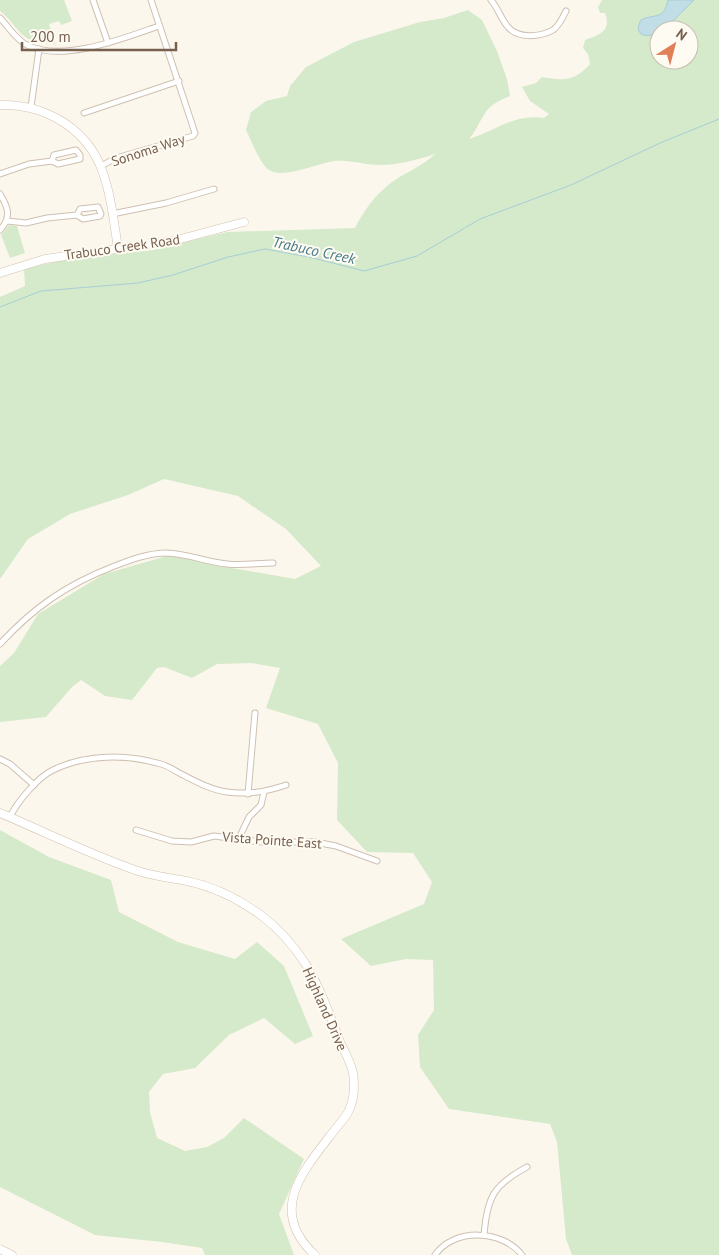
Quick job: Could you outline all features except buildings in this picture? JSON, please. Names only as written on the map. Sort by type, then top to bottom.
[{"type":"street","points":[[93,0],[108,43]]},
{"type":"street","points":[[84,113],[179,81],[151,0]]},
{"type":"street","points":[[492,0],[512,31],[528,36],[554,29],[566,11]]},
{"type":"street","points":[[0,18],[17,38],[26,45],[39,50],[79,50],[108,43],[159,26]]},
{"type":"street","points":[[31,107],[39,50]]},
{"type":"street","name":"Sonoma Way","points":[[101,166],[116,158],[195,134],[179,81]]},
{"type":"street","points":[[0,105],[31,107],[53,116],[70,127],[94,152],[105,177],[118,248]]},
{"type":"street","points":[[0,174],[29,164],[52,160],[58,164],[80,159],[80,155],[76,150],[70,151],[54,155],[52,160]]},
{"type":"street","points":[[112,214],[166,203],[214,189]]},
{"type":"street","points":[[0,194],[7,206],[7,221],[0,230]]},
{"type":"street","points":[[7,221],[26,223],[47,218],[77,215]]},
{"type":"street","name":"Trabuco Creek Road","points":[[0,274],[45,259],[173,241],[244,222]]},
{"type":"street","points":[[0,644],[39,607],[63,590],[90,576],[137,557],[164,553],[187,554],[228,565],[273,563]]},
{"type":"street","points":[[248,794],[255,713]]},
{"type":"street","points":[[10,817],[34,784],[52,770],[101,757],[127,756],[163,764],[195,782],[225,792],[248,794],[264,792],[286,785]]},
{"type":"street","points":[[0,759],[10,764],[34,784]]},
{"type":"street","points":[[239,838],[249,817],[261,805],[264,792]]},
{"type":"street","name":"Highland Drive","points":[[0,813],[97,856],[138,871],[160,877],[188,881],[230,895],[273,925],[300,957],[321,994],[353,1073],[354,1090],[349,1110],[300,1176],[292,1200],[292,1220],[295,1229],[306,1247],[315,1255]]},
{"type":"street","name":"Vista Pointe East","points":[[136,830],[172,840],[190,842],[214,836],[261,842],[315,842],[336,846],[377,861]]},
{"type":"street","points":[[484,1235],[486,1212],[492,1195],[506,1179],[527,1167]]},
{"type":"street","points":[[436,1255],[438,1251],[454,1240],[484,1235],[502,1239],[518,1249],[522,1255]]},
{"type":"street","points":[[0,1249],[12,1255]]},
{"type":"green space","points":[[0,0],[64,0],[72,21],[61,25],[59,21],[49,24],[55,44],[33,41],[22,34],[0,11]]},
{"type":"green space","points":[[602,0],[719,0],[719,1255],[572,1255],[566,1239],[557,1142],[550,1124],[449,1109],[420,1067],[418,1035],[434,1010],[433,960],[406,959],[371,966],[341,939],[424,904],[432,882],[413,853],[367,852],[337,820],[338,763],[318,724],[266,708],[280,668],[251,663],[217,664],[192,678],[164,667],[157,668],[132,700],[105,696],[81,680],[72,687],[46,717],[0,722],[0,666],[14,653],[38,614],[104,574],[174,554],[209,564],[295,579],[321,566],[286,529],[238,496],[164,479],[128,495],[70,514],[28,539],[0,579],[0,297],[25,286],[24,269],[68,259],[153,250],[227,232],[355,228],[366,209],[381,192],[392,182],[435,154],[393,164],[373,165],[335,161],[290,172],[275,172],[269,170],[262,163],[246,130],[251,112],[266,101],[287,96],[290,86],[306,67],[354,42],[468,10],[482,20],[497,51],[507,79],[510,96],[499,101],[486,111],[469,139],[514,120],[533,117],[544,118],[549,114],[530,101],[522,87],[536,83],[542,77],[563,79],[574,77],[585,70],[590,64],[588,54],[583,48],[585,40],[599,34],[607,24],[605,13],[600,13],[598,7]]},
{"type":"green space","points":[[9,225],[17,226],[25,253],[10,258],[1,235]]},
{"type":"green space","points":[[0,830],[49,857],[111,880],[119,912],[178,942],[235,959],[257,942],[284,966],[313,1036],[295,1044],[264,1018],[229,1035],[195,1068],[163,1074],[149,1092],[150,1112],[157,1138],[185,1151],[207,1147],[224,1138],[244,1118],[304,1159],[279,1214],[294,1255],[205,1255],[202,1248],[95,1235],[0,1187]]},
{"type":"water","points":[[668,0],[694,0],[674,20],[649,20],[649,35],[642,35],[638,30],[641,20],[661,14]]},
{"type":"waterway","name":"Trabuco Creek","points":[[0,307],[41,291],[138,283],[173,275],[228,257],[265,249],[309,257],[364,271],[417,256],[480,219],[571,185],[660,143],[719,119]]}]
